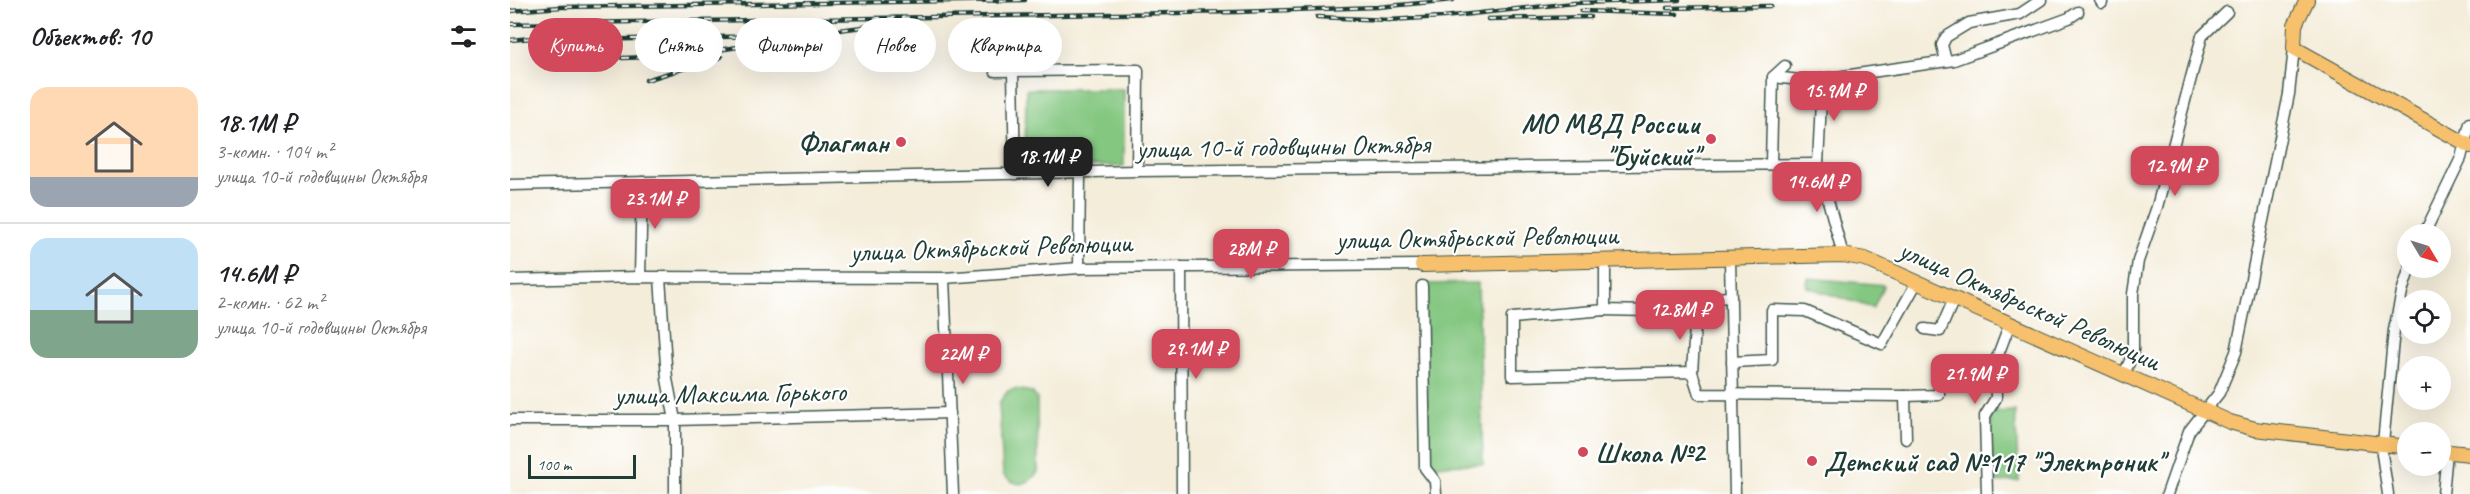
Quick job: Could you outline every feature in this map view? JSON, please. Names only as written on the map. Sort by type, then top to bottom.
[{"type":"main road","points":[[2307,0],[2295,25],[2294,48],[2467,145]]},
{"type":"main road","name":"улица Октябрьской Революции","points":[[1422,265],[1843,255],[1864,259],[2230,422],[2254,429],[2397,445]]},
{"type":"main road","points":[[2451,452],[2470,454]]},
{"type":"street","points":[[1946,61],[1942,45],[1946,37],[1969,23],[2020,14],[2041,0]]},
{"type":"street","points":[[1773,77],[1822,80],[1946,61],[2068,18],[2078,12]]},
{"type":"street","points":[[2124,374],[2133,354],[2133,294],[2138,261],[2157,207],[2202,36],[2227,12]]},
{"type":"street","points":[[2167,494],[2189,432],[2219,393],[2228,373],[2245,318],[2289,94],[2294,48]]},
{"type":"street","points":[[1771,164],[1773,77],[1785,66]]},
{"type":"street","points":[[1062,71],[1138,70],[1137,171]]},
{"type":"street","points":[[1013,72],[1015,174]]},
{"type":"street","points":[[1822,80],[1818,164],[1843,255]]},
{"type":"street","points":[[2429,224],[2467,145],[2470,123]]},
{"type":"street","name":"улица 10-й годовщины Октября","points":[[510,185],[1137,171],[1818,164]]},
{"type":"street","points":[[1079,268],[1080,173]]},
{"type":"street","points":[[640,277],[642,182]]},
{"type":"street","points":[[1730,259],[1735,494]]},
{"type":"street","points":[[1603,310],[1605,261]]},
{"type":"street","name":"улица Октябрьской Революции","points":[[510,280],[640,277],[944,278],[1079,268],[1422,265]]},
{"type":"street","points":[[1181,267],[1182,494]]},
{"type":"street","points":[[660,278],[667,379],[675,420],[675,494]]},
{"type":"street","points":[[944,278],[953,494]]},
{"type":"street","points":[[2388,494],[2382,465],[2383,443],[2397,313],[2407,278]]},
{"type":"street","points":[[1732,362],[1772,360],[1772,310],[1804,311],[1882,344],[1917,282]]},
{"type":"street","points":[[1422,286],[1425,468],[1435,481],[1436,494]]},
{"type":"street","points":[[1731,297],[1698,299],[1692,372],[1699,394],[1940,395],[1940,368],[1995,369]]},
{"type":"street","points":[[1925,329],[1940,331],[1954,299]]},
{"type":"street","points":[[1692,372],[1512,376],[1512,318],[1603,310],[1696,312]]},
{"type":"street","points":[[1987,494],[1985,416],[1996,398],[1995,363],[2010,323]]},
{"type":"street","points":[[1905,396],[1906,439]]},
{"type":"street","name":"улица Максима Горького","points":[[510,420],[675,420],[950,413]]},
{"type":"street","points":[[2443,476],[2443,494]]},
{"type":"green space","points":[[1026,89],[1124,89],[1124,166],[1025,166]]},
{"type":"green space","points":[[1808,278],[1884,285],[1873,308],[1807,287]]},
{"type":"green space","points":[[1478,283],[1483,464],[1429,465],[1424,284]]},
{"type":"green space","points":[[1015,389],[1032,392],[1037,399],[1038,472],[1026,483],[1021,484],[1012,482],[1003,475],[999,403],[1008,391]]},
{"type":"green space","points":[[2015,411],[2019,481],[1994,482],[1990,412]]},
{"type":"railway","points":[[510,11],[561,7],[1025,0]]},
{"type":"railway","points":[[510,24],[1237,12],[1378,7],[1453,0]]},
{"type":"railway","points":[[1317,17],[1388,20],[1443,17],[1574,3],[1679,0]]},
{"type":"railway","points":[[1667,8],[1771,6]]},
{"type":"railway","points":[[1581,11],[1677,14]]},
{"type":"railway","points":[[1488,19],[1590,17]]},
{"type":"railway","points":[[842,30],[854,28]]},
{"type":"railway","points":[[623,39],[735,37]]},
{"type":"railway","points":[[510,40],[528,38]]},
{"type":"railway","points":[[623,58],[679,56],[735,47]]},
{"type":"railway","points":[[646,80],[672,72]]},
{"type":"place","name":"МО МВД России \"Буйский\"","points":[[1711,139]]},
{"type":"place","name":"Флагман","points":[[901,142]]},
{"type":"place","name":"Школа №2","points":[[1583,452]]},
{"type":"place","name":"Детский сад №117 \"Электроник\"","points":[[1812,461]]}]
